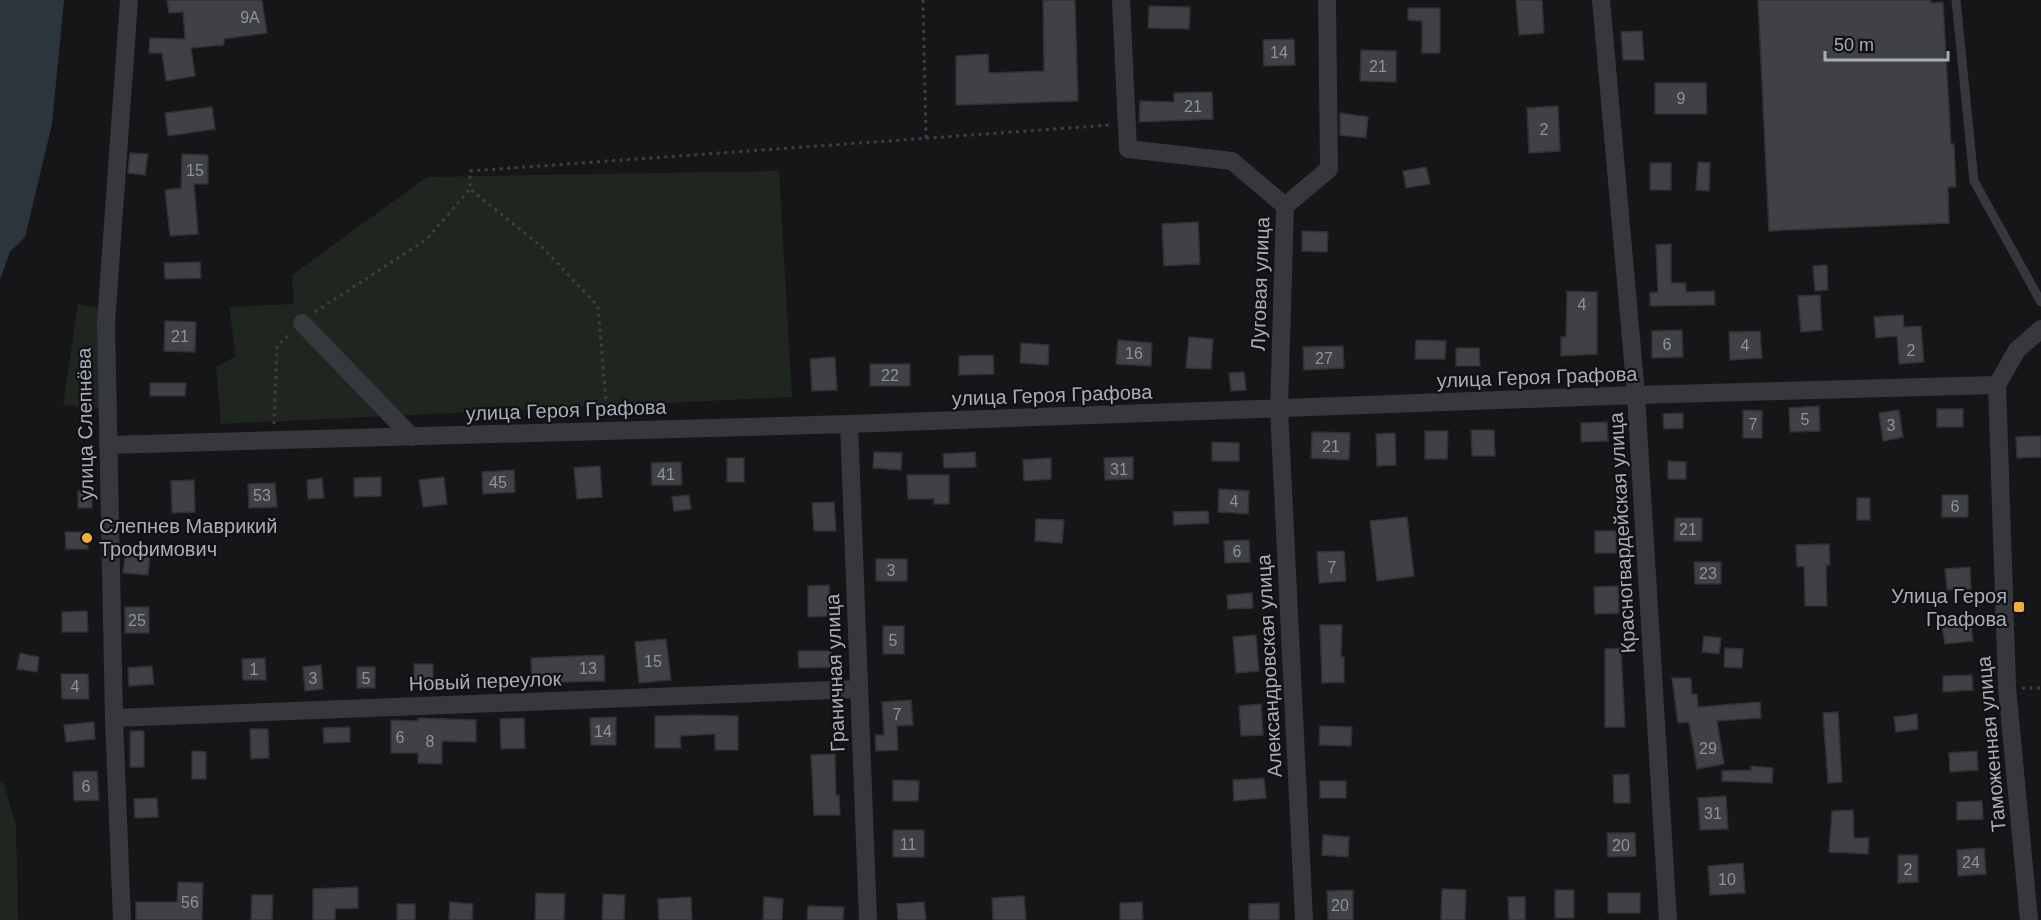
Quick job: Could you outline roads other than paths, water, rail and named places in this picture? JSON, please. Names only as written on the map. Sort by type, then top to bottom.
[{"type":"street","name":"улица Слепнёва","points":[[122,920],[114,718],[106,323],[129,0]]},
{"type":"street","points":[[1121,0],[1128,149],[1232,161],[1285,206]]},
{"type":"street","name":"Луговая улица","points":[[1279,409],[1285,206],[1329,169],[1328,0]]},
{"type":"street","name":"Красногвардейская улица","points":[[1601,0],[1636,395],[1668,920]]},
{"type":"street","points":[[302,323],[412,436]]},
{"type":"street","points":[[1997,384],[2017,351],[2041,329]]},
{"type":"street","name":"улица Героя Графова","points":[[108,445],[849,424],[1997,384]]},
{"type":"street","name":"Таможенная улица","points":[[1997,384],[2007,687],[2024,920]]},
{"type":"street","name":"Александровская улица","points":[[1279,409],[1304,920]]},
{"type":"street","name":"Граничная улица","points":[[849,424],[868,920]]},
{"type":"street","name":"Новый переулок","points":[[114,718],[858,689]]},
{"type":"lane","points":[[1956,0],[1974,181],[2041,302]]},
{"type":"place","name":"Слепнев Маврикий Трофимович","points":[[87,538]]},
{"type":"place","name":"Улица Героя Графова","points":[[2019,607]]}]
